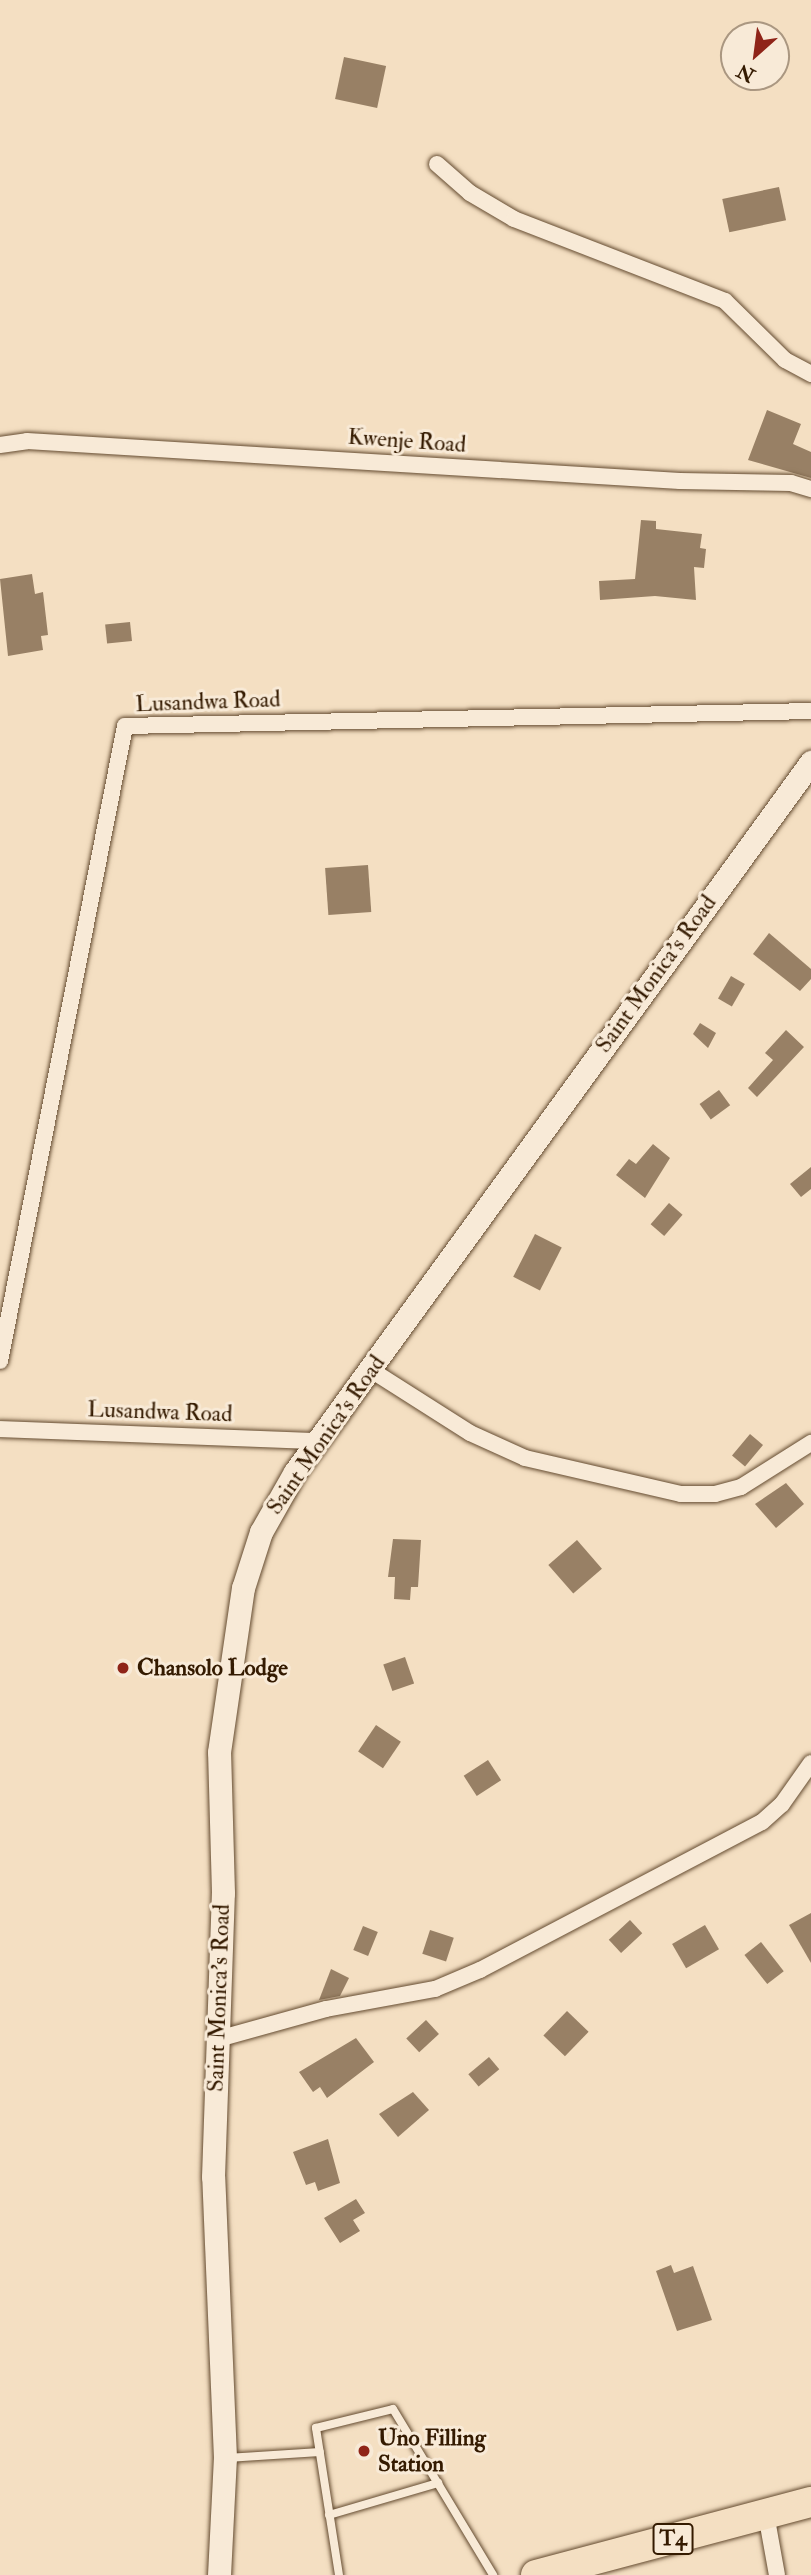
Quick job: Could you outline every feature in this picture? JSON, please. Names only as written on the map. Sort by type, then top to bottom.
[{"type":"highway","name":"T4","points":[[536,2575],[811,2502]]},
{"type":"street","points":[[437,164],[470,193],[514,219],[725,301],[785,360],[811,374]]},
{"type":"street","name":"Kwenje Road","points":[[0,445],[27,441],[680,481],[791,482],[811,489]]},
{"type":"street","name":"Lusandwa Road","points":[[0,1361],[125,726],[811,711]]},
{"type":"street","name":"Saint Monica's Road","points":[[219,2575],[225,2458],[213,2191],[223,1893],[219,1752],[243,1588],[261,1532],[318,1441],[811,762]]},
{"type":"street","points":[[371,1370],[470,1433],[525,1458],[681,1494],[715,1494],[741,1487],[811,1443]]},
{"type":"street","name":"Lusandwa Road","points":[[0,1430],[318,1441]]},
{"type":"street","points":[[218,2039],[326,2009],[435,1989],[480,1970],[762,1822],[782,1804],[811,1763]]},
{"type":"street","points":[[766,2514],[777,2575]]},
{"type":"lane","points":[[339,2575],[316,2428],[393,2409],[493,2575]]},
{"type":"lane","points":[[225,2458],[320,2452]]},
{"type":"lane","points":[[329,2515],[438,2483]]},
{"type":"building","points":[[344,57],[386,66],[377,108],[335,99]]},
{"type":"building","points":[[779,187],[786,220],[729,232],[722,199]]},
{"type":"building","points":[[767,410],[801,424],[793,444],[811,452],[811,478],[748,460]]},
{"type":"building","points":[[641,520],[656,521],[656,529],[702,534],[700,548],[706,549],[704,568],[694,567],[696,600],[655,596],[600,600],[599,581],[635,579]]},
{"type":"building","points":[[32,574],[35,594],[43,592],[48,635],[41,636],[43,650],[8,656],[0,579]]},
{"type":"building","points":[[130,622],[132,641],[107,644],[105,625]]},
{"type":"building","points":[[368,865],[371,912],[328,915],[325,868]]},
{"type":"building","points":[[769,933],[811,969],[811,979],[800,991],[753,954]]},
{"type":"building","points":[[731,976],[745,984],[732,1007],[718,999]]},
{"type":"building","points":[[700,1023],[716,1033],[708,1048],[693,1034]]},
{"type":"building","points":[[786,1030],[804,1047],[757,1097],[748,1088],[773,1060],[765,1053]]},
{"type":"building","points":[[719,1090],[730,1105],[711,1119],[700,1104]]},
{"type":"building","points":[[653,1144],[670,1158],[645,1198],[616,1175],[629,1159],[636,1164]]},
{"type":"building","points":[[811,1167],[811,1189],[801,1197],[790,1184]]},
{"type":"building","points":[[669,1203],[683,1215],[664,1236],[651,1224]]},
{"type":"building","points":[[535,1234],[562,1248],[540,1290],[513,1277]]},
{"type":"building","points":[[750,1434],[763,1445],[745,1466],[732,1455]]},
{"type":"building","points":[[786,1483],[804,1504],[776,1528],[755,1504]]},
{"type":"building","points":[[393,1539],[421,1540],[418,1587],[411,1587],[410,1600],[394,1599],[395,1577],[388,1577]]},
{"type":"building","points":[[577,1540],[602,1569],[573,1594],[548,1565]]},
{"type":"building","points":[[405,1657],[414,1683],[392,1691],[383,1664]]},
{"type":"building","points":[[376,1725],[401,1742],[383,1768],[358,1752]]},
{"type":"building","points":[[488,1760],[501,1780],[477,1796],[464,1776]]},
{"type":"building","points":[[811,1913],[811,1963],[789,1925]]},
{"type":"building","points":[[630,1920],[642,1933],[621,1953],[609,1940]]},
{"type":"building","points":[[705,1925],[719,1949],[686,1968],[672,1944]]},
{"type":"building","points":[[363,1926],[378,1932],[368,1956],[353,1950]]},
{"type":"building","points":[[430,1930],[454,1938],[446,1962],[422,1954]]},
{"type":"building","points":[[761,1942],[784,1971],[767,1984],[744,1955]]},
{"type":"building","points":[[331,1969],[349,1978],[340,1996],[319,2000]]},
{"type":"building","points":[[567,2011],[589,2032],[565,2056],[543,2035]]},
{"type":"building","points":[[426,2020],[439,2034],[419,2052],[406,2038]]},
{"type":"building","points":[[356,2038],[374,2062],[327,2098],[320,2087],[313,2092],[299,2072]]},
{"type":"building","points":[[489,2057],[499,2069],[479,2087],[468,2074]]},
{"type":"building","points":[[413,2092],[429,2110],[398,2137],[379,2114]]},
{"type":"building","points":[[328,2139],[340,2183],[318,2191],[315,2182],[306,2185],[293,2152]]},
{"type":"building","points":[[356,2199],[365,2213],[353,2220],[360,2231],[340,2243],[324,2218]]},
{"type":"building","points":[[671,2265],[674,2273],[693,2266],[712,2320],[677,2331],[656,2271]]},
{"type":"place","name":"Chansolo Lodge","points":[[123,1668]]},
{"type":"place","name":"Uno Filling Station","points":[[364,2451]]}]
